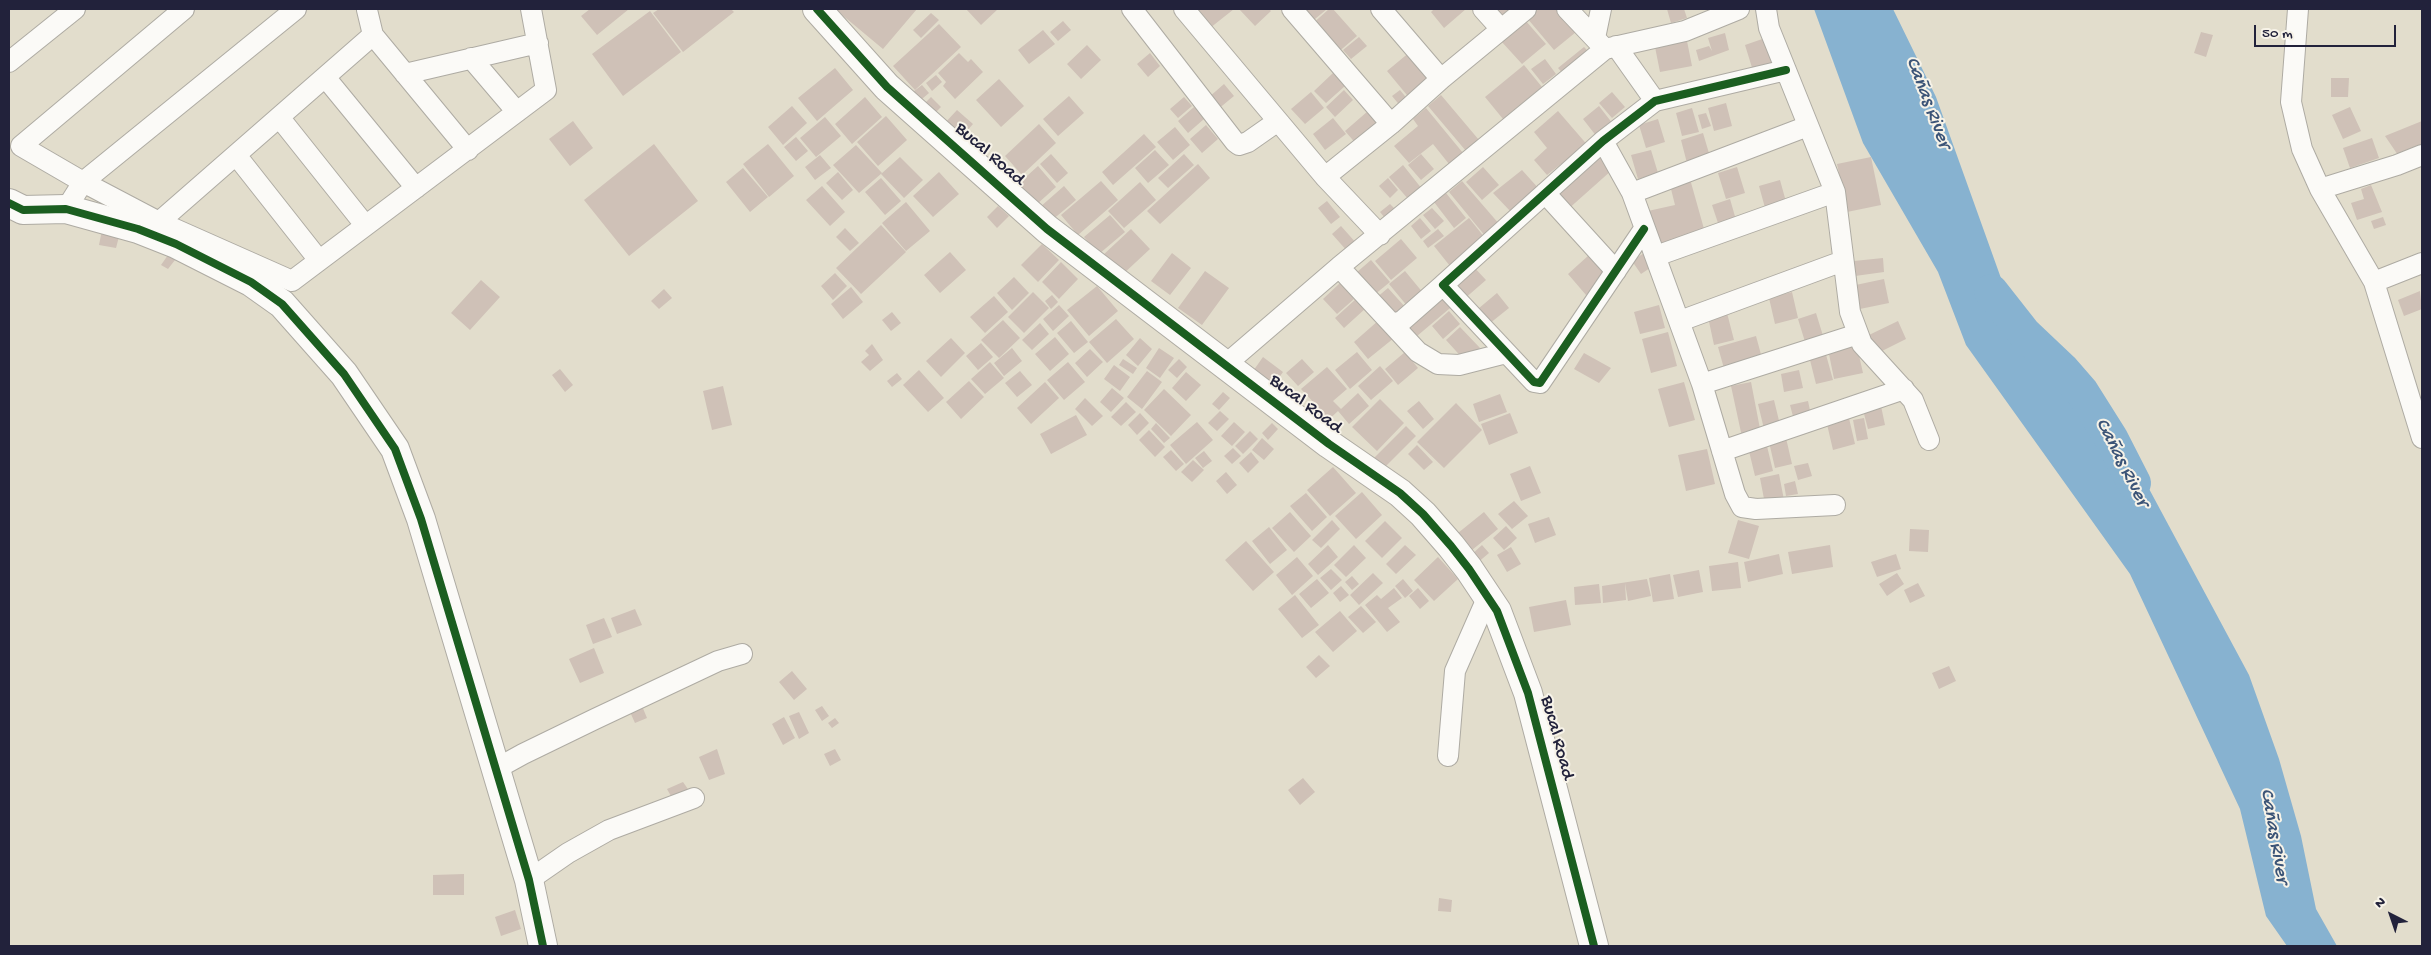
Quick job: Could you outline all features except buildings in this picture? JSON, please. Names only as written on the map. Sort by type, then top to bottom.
[{"type":"street","points":[[9,62],[75,9]]},
{"type":"street","points":[[15,144],[48,125],[184,9]]},
{"type":"street","points":[[66,209],[83,182],[296,9]]},
{"type":"street","points":[[368,9],[373,35],[468,150]]},
{"type":"street","points":[[15,144],[160,222],[292,281],[318,259],[468,150],[546,90],[531,9]]},
{"type":"street","name":"Bucal Road","points":[[817,9],[887,88],[1047,229],[1330,444],[1400,493],[1424,514],[1451,546],[1497,611],[1528,693],[1594,946]]},
{"type":"street","points":[[1132,9],[1234,142],[1239,145],[1248,142],[1278,121]]},
{"type":"street","points":[[1184,9],[1325,177],[1380,235]]},
{"type":"street","points":[[1292,9],[1391,124]]},
{"type":"street","points":[[1381,9],[1441,79]]},
{"type":"street","points":[[1482,9],[1501,29]]},
{"type":"street","points":[[1325,177],[1391,124],[1441,79],[1526,9]]},
{"type":"street","points":[[1567,9],[1606,44],[1655,101]]},
{"type":"street","points":[[1600,9],[1606,44]]},
{"type":"street","points":[[1225,365],[1606,44],[1685,31],[1738,9]]},
{"type":"street","points":[[1766,9],[1770,28],[1835,192],[1850,312],[1858,334],[1862,344],[1914,400],[1929,440]]},
{"type":"street","points":[[2298,9],[2291,102],[2302,149],[2320,189],[2374,282],[2422,438]]},
{"type":"street","points":[[160,222],[373,35]]},
{"type":"street","points":[[405,74],[538,43]]},
{"type":"street","points":[[471,58],[517,112]]},
{"type":"street","points":[[1392,324],[1402,321],[1603,140],[1655,101],[1786,70]]},
{"type":"street","points":[[325,76],[416,188]]},
{"type":"street","points":[[280,117],[365,225]]},
{"type":"street","points":[[1632,193],[1808,126]]},
{"type":"street","points":[[1603,140],[1632,193],[1644,229],[1656,256],[1702,384],[1735,494],[1742,507],[1756,509],[1835,505]]},
{"type":"street","points":[[236,155],[318,259]]},
{"type":"street","points":[[2320,189],[2397,165],[2422,155]]},
{"type":"street","points":[[1656,256],[1835,192]]},
{"type":"street","points":[[1545,193],[1616,271]]},
{"type":"street","points":[[9,203],[23,210],[66,209],[138,229],[176,244],[251,282],[282,304],[344,374],[395,449],[421,519],[494,770],[529,880],[543,946]]},
{"type":"street","points":[[1442,285],[1534,382],[1540,383],[1644,229]]},
{"type":"street","points":[[1680,321],[1843,261]]},
{"type":"street","points":[[2374,282],[2422,263]]},
{"type":"street","points":[[1339,267],[1424,358],[1438,364],[1459,365],[1506,353]]},
{"type":"street","points":[[1702,384],[1858,334]]},
{"type":"street","points":[[1722,451],[1904,390]]},
{"type":"street","points":[[1448,756],[1455,671],[1488,596]]},
{"type":"street","points":[[494,770],[523,754],[692,674],[742,654]]},
{"type":"street","points":[[529,880],[568,853],[609,830],[694,798]]},
{"type":"water","points":[[1814,9],[1893,9],[1936,97],[2021,334],[2140,472],[2249,675],[2279,759],[2301,836],[2316,909],[2337,946],[2287,946],[2266,916],[2240,809],[2130,574],[1966,345],[1938,272],[1863,143]]},
{"type":"waterway","name":"Cañas River","points":[[1991,291],[2024,333],[2062,369],[2082,392],[2111,438],[2134,483]]},
{"type":"cycle path","points":[[817,9],[887,87],[1047,229],[1329,444],[1400,493],[1423,514],[1451,546],[1497,611],[1528,693],[1594,946]]},
{"type":"cycle path","points":[[1644,229],[1540,383],[1534,382],[1443,285],[1603,141],[1655,101],[1786,70]]},
{"type":"cycle path","points":[[9,203],[23,210],[66,209],[138,229],[176,244],[251,282],[282,304],[344,374],[395,449],[421,519],[529,880],[543,946]]}]
